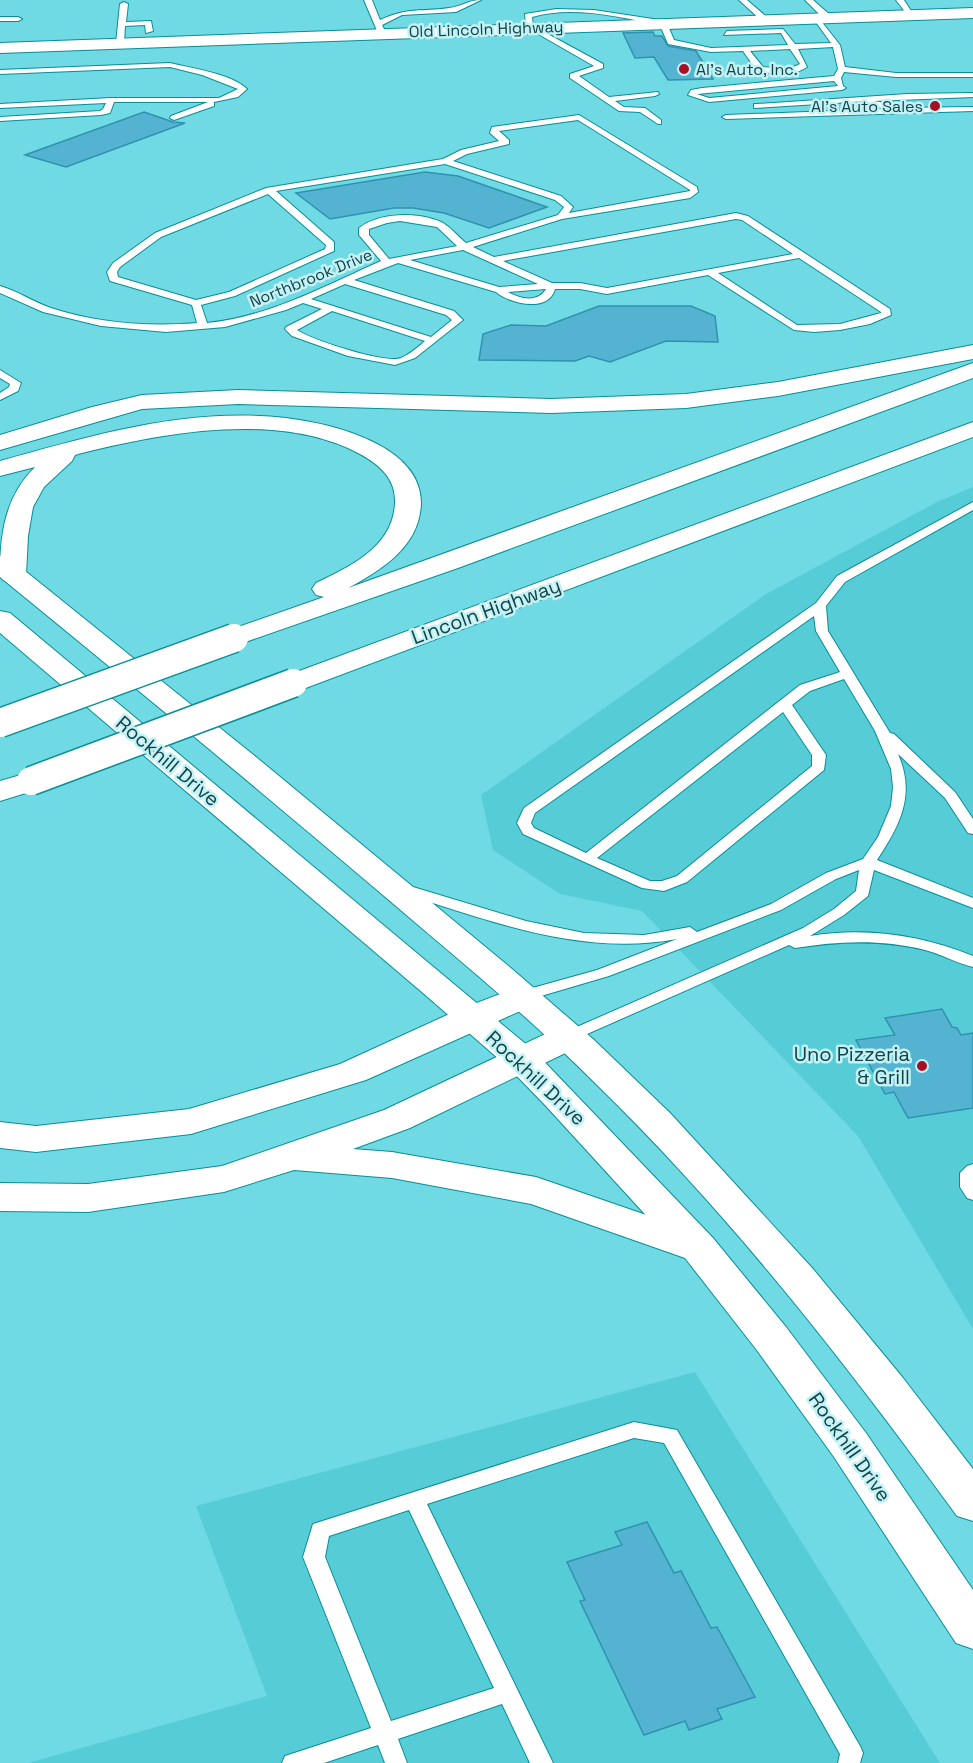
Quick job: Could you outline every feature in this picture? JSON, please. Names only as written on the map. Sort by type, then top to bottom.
[{"type":"main road","name":"Old Lincoln Highway","points":[[0,48],[380,28],[530,27],[973,13]]},
{"type":"main road","points":[[0,443],[12,436],[100,411],[142,402],[247,397],[551,406],[686,401],[787,388],[973,352]]},
{"type":"main road","points":[[0,723],[973,370]]},
{"type":"main road","points":[[0,469],[128,433],[230,421],[263,422],[346,437],[393,464],[402,476],[408,501],[407,514],[398,541],[357,573],[234,638]]},
{"type":"main road","name":"Lincoln Highway","points":[[0,792],[973,429]]},
{"type":"main road","points":[[72,449],[44,469],[29,485],[22,498],[6,569],[392,886],[524,996],[569,1037],[672,1138],[755,1226],[913,1421],[973,1503]]},
{"type":"main road","name":"Rockhill Drive","points":[[0,619],[521,1059],[627,1168],[699,1248],[771,1338],[850,1445],[973,1629]]},
{"type":"main road","points":[[0,1135],[36,1139],[191,1122],[353,1072],[524,996]]},
{"type":"main road","points":[[0,1197],[88,1198],[224,1179],[397,1119],[569,1037]]},
{"type":"main road","points":[[290,1158],[392,1165],[536,1191],[699,1248]]},
{"type":"lane","points":[[369,0],[380,28],[401,13],[453,10],[477,0]]},
{"type":"lane","points":[[743,0],[765,19]]},
{"type":"lane","points":[[809,0],[822,18],[836,45],[842,69],[837,78]]},
{"type":"lane","points":[[900,0],[912,15]]},
{"type":"lane","points":[[120,43],[124,4]]},
{"type":"lane","points":[[0,19],[18,19]]},
{"type":"lane","points":[[122,24],[148,23],[149,31]]},
{"type":"lane","points":[[663,23],[671,42],[711,50],[836,45]]},
{"type":"lane","points":[[530,27],[600,66],[573,76],[622,108],[642,110],[658,122]]},
{"type":"lane","points":[[727,33],[783,31],[804,65],[798,70],[775,72],[760,69],[745,49]]},
{"type":"lane","points":[[0,72],[170,64],[204,73],[243,89],[235,95],[174,118]]},
{"type":"lane","points":[[842,69],[896,75],[973,75]]},
{"type":"lane","points":[[837,78],[842,88],[860,99],[887,106],[890,111]]},
{"type":"lane","points":[[837,78],[702,90],[692,95],[709,100],[842,88]]},
{"type":"lane","points":[[608,99],[655,94]]},
{"type":"lane","points":[[720,108],[907,96],[973,95]]},
{"type":"lane","points":[[0,106],[111,100],[220,100]]},
{"type":"lane","points":[[0,118],[101,113],[107,111],[111,100]]},
{"type":"lane","points":[[726,117],[973,109]]},
{"type":"lane","points":[[0,126],[32,125],[60,116]]},
{"type":"lane","name":"Northbrook Drive","points":[[1,292],[47,310],[101,323],[148,329],[203,327],[245,320],[303,300],[387,262],[464,247],[561,217],[690,195],[694,192],[694,189],[579,117],[495,129],[494,133],[506,142],[464,152],[445,162]]},
{"type":"lane","points":[[268,190],[331,244],[329,251],[232,294],[196,303],[113,279],[112,272],[116,265],[158,235],[268,190],[445,162],[558,198],[569,207],[561,217]]},
{"type":"lane","points":[[725,207],[736,216]]},
{"type":"lane","points":[[492,260],[736,216],[745,218],[886,311],[886,315],[816,330],[804,330],[794,327],[710,272]]},
{"type":"lane","points":[[387,262],[364,235],[364,228],[385,220],[414,219],[440,225],[464,247],[549,286],[580,286],[607,291],[801,255]]},
{"type":"lane","points":[[400,260],[499,290],[504,296],[512,299],[540,300],[547,297],[551,291],[549,286]]},
{"type":"lane","points":[[331,308],[290,329],[306,338],[394,363],[405,360],[458,320],[450,314],[346,281]]},
{"type":"lane","points":[[303,300],[431,340]]},
{"type":"lane","points":[[196,303],[203,327]]},
{"type":"lane","points":[[0,373],[16,383],[14,389],[0,397]]},
{"type":"lane","points":[[784,704],[819,755],[819,767],[682,879],[664,886],[647,885],[587,860],[528,831],[524,823],[529,811],[820,606],[841,579],[973,505]]},
{"type":"lane","points":[[569,1037],[808,930],[839,912],[863,893],[868,862],[892,822],[899,796],[898,769],[882,731],[822,631],[820,606]]},
{"type":"lane","points":[[587,860],[805,688],[848,674]]},
{"type":"lane","points":[[882,731],[950,795],[973,830]]},
{"type":"lane","points":[[524,996],[603,972],[776,907],[831,876],[868,862],[973,903]]},
{"type":"lane","points":[[392,886],[533,928],[568,935],[618,939],[644,940],[691,932],[776,907]]},
{"type":"lane","points":[[769,948],[827,936],[870,936],[925,945],[973,962]]},
{"type":"lane","points":[[973,1170],[969,1173],[969,1187],[973,1194]]},
{"type":"lane","points":[[396,1763],[314,1557],[320,1530],[634,1430],[670,1436],[852,1753],[849,1763]]},
{"type":"lane","points":[[415,1500],[542,1763]]},
{"type":"lane","points":[[293,1763],[508,1693]]},
{"type":"shaded area","points":[[973,487],[973,1329],[858,1136],[642,911],[560,894],[493,850],[481,795],[766,594],[937,502]]},
{"type":"shaded area","points":[[695,1372],[940,1763],[28,1763],[267,1696],[196,1506]]},
{"type":"building","name":"Al's Auto, Inc.","points":[[653,32],[655,36],[662,36],[668,46],[696,51],[713,79],[668,80],[654,57],[635,58],[623,33]]},
{"type":"building","points":[[144,112],[173,122],[185,123],[66,167],[25,155]]},
{"type":"building","points":[[425,172],[458,176],[547,207],[489,228],[444,213],[413,208],[394,208],[330,219],[296,193]]},
{"type":"building","points":[[599,306],[691,306],[715,316],[718,342],[666,341],[610,362],[589,356],[575,361],[479,360],[483,334],[511,325],[546,326]]},
{"type":"building","name":"Uno Pizzeria & Grill","points":[[942,1009],[952,1027],[957,1028],[961,1035],[973,1033],[973,1108],[908,1118],[894,1092],[885,1094],[856,1040],[895,1035],[885,1018]]},
{"type":"building","points":[[647,1522],[674,1573],[681,1571],[711,1628],[717,1627],[755,1697],[717,1709],[722,1719],[689,1730],[685,1721],[644,1735],[580,1601],[585,1600],[567,1562],[622,1545],[615,1532]]},
{"type":"place","name":"Al's Auto, Inc.","points":[[684,69]]},
{"type":"place","name":"Al's Auto Sales","points":[[935,106]]},
{"type":"place","name":"Uno Pizzeria & Grill","points":[[922,1066]]}]
